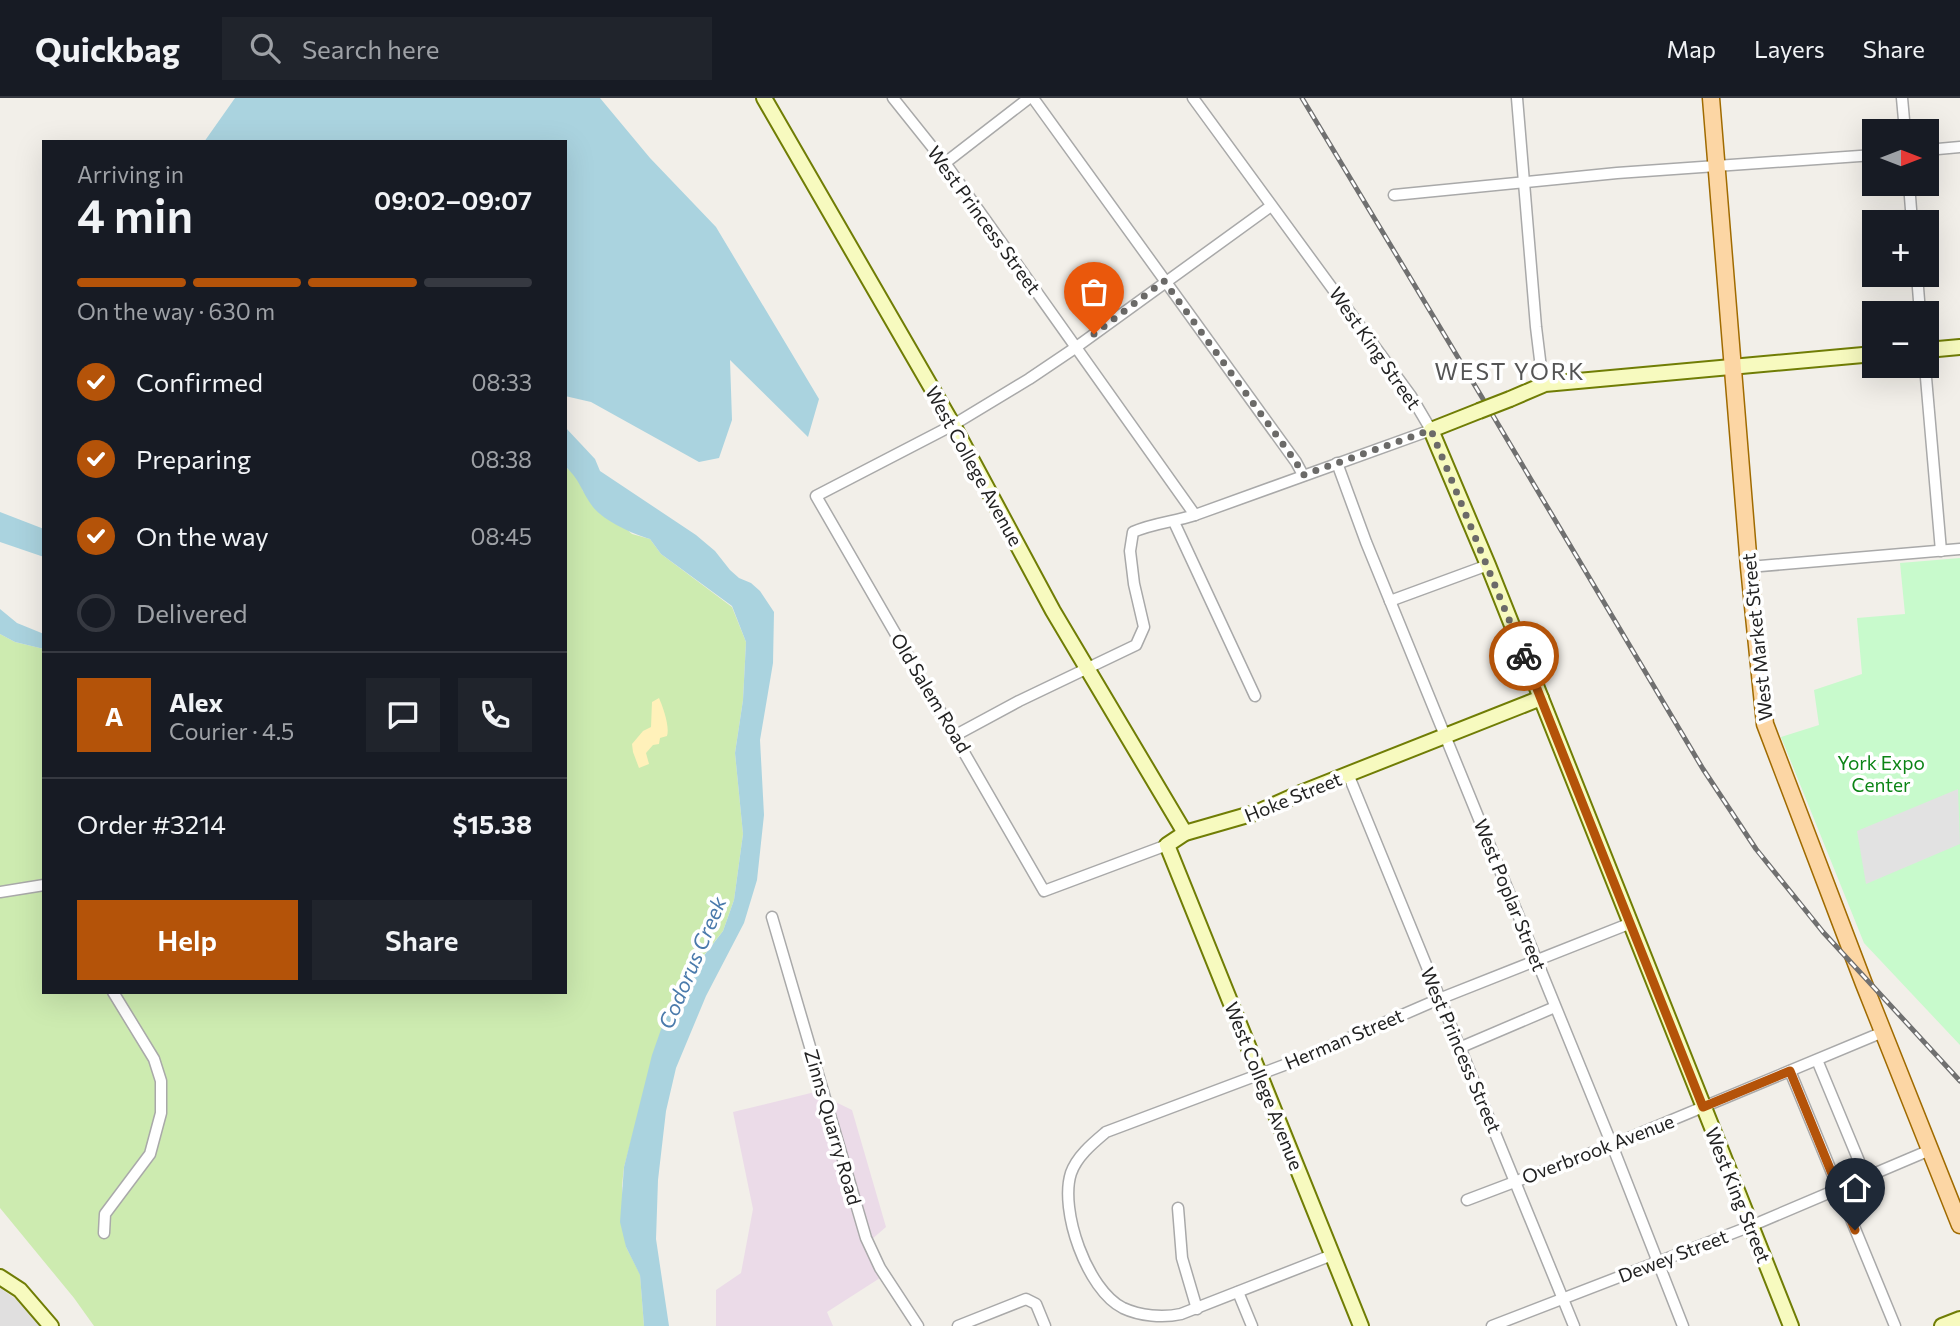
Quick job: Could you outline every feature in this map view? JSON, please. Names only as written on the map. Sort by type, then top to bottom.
[{"type":"main road","name":"West Market Street","points":[[1711,98],[1749,567],[1767,733],[1960,1225]]},
{"type":"street","name":"West College Avenue","points":[[764,98],[953,425],[1053,611],[1185,833]]},
{"type":"street","name":"West Princess Street","points":[[893,98],[945,163],[1195,515]]},
{"type":"street","points":[[945,163],[1031,98],[1303,475]]},
{"type":"street","name":"West King Street","points":[[1193,98],[1412,396],[1431,430],[1488,565],[1791,1326]]},
{"type":"street","points":[[1517,98],[1536,327],[1545,384]]},
{"type":"street","points":[[1902,98],[1904,119]]},
{"type":"street","points":[[1939,149],[1960,147]]},
{"type":"street","points":[[1394,195],[1617,173],[1862,156]]},
{"type":"street","points":[[953,425],[1075,348],[1270,206]]},
{"type":"street","points":[[1939,349],[1960,347]]},
{"type":"street","points":[[956,735],[1088,666],[1136,645],[1144,627],[1130,551],[1133,532],[1153,523],[1174,522],[1195,515],[1431,430],[1545,384],[1862,355]]},
{"type":"street","points":[[1925,378],[1941,551]]},
{"type":"street","name":"Old Salem Road","points":[[953,425],[816,496],[1044,891]]},
{"type":"street","name":"West Poplar Street","points":[[1337,463],[1390,601],[1683,1326]]},
{"type":"street","points":[[1174,522],[1255,696]]},
{"type":"street","points":[[1749,567],[1960,549]]},
{"type":"street","points":[[1390,601],[1488,565]]},
{"type":"street","name":"Hoke Street","points":[[1044,891],[1167,845],[1185,833],[1258,812],[1541,698]]},
{"type":"street","name":"West Princess Street","points":[[1348,774],[1574,1326]]},
{"type":"street","name":"West College Avenue","points":[[1167,845],[1362,1326]]},
{"type":"street","points":[[0,892],[42,885]]},
{"type":"street","name":"Zinns Quarry Road","points":[[772,917],[866,1238],[880,1268],[918,1326]]},
{"type":"street","name":"Herman Street","points":[[1140,1313],[1122,1307],[1098,1284],[1082,1253],[1069,1211],[1068,1192],[1072,1172],[1091,1144],[1106,1132],[1303,1058],[1439,999],[1631,923]]},
{"type":"street","points":[[104,1233],[105,1214],[150,1154],[161,1113],[160,1081],[154,1059],[114,994]]},
{"type":"street","points":[[1460,1048],[1555,1007]]},
{"type":"street","name":"Overbrook Avenue","points":[[1467,1200],[1612,1145],[1883,1032]]},
{"type":"street","points":[[1817,1060],[1866,1178]]},
{"type":"street","points":[[1790,1071],[1895,1326]]},
{"type":"street","name":"Dewey Street","points":[[1492,1326],[1751,1226],[1930,1150]]},
{"type":"street","points":[[1178,1208],[1182,1258],[1197,1309]]},
{"type":"street","points":[[1139,1326],[1140,1313],[1166,1317],[1197,1309],[1332,1255]]},
{"type":"street","points":[[0,1277],[20,1290],[51,1326]]},
{"type":"street","points":[[1238,1292],[1252,1326]]},
{"type":"street","points":[[958,1326],[1026,1299],[1036,1304],[1045,1326]]},
{"type":"street","points":[[1942,1326],[1960,1319]]},
{"type":"shaded area","points":[[1958,789],[1960,844],[1866,884],[1857,831]]},
{"type":"shaded area","points":[[815,1092],[852,1110],[886,1227],[864,1246],[880,1278],[827,1312],[833,1326],[716,1326],[716,1290],[741,1273],[753,1209],[733,1112]]},
{"type":"shaded area","points":[[0,1288],[29,1308],[42,1326],[0,1326]]},
{"type":"green space","points":[[567,468],[579,479],[583,491],[632,534],[650,539],[661,554],[732,607],[746,642],[743,700],[735,753],[743,834],[734,900],[723,931],[676,995],[624,1167],[622,1186],[626,1247],[640,1274],[644,1326],[94,1326],[0,1208],[0,634],[15,642],[42,649],[42,994],[567,994]]},
{"type":"green space","name":"York Expo Center","points":[[1960,558],[1960,1045],[1864,943],[1781,737],[1819,725],[1814,690],[1862,674],[1857,618],[1905,614],[1900,563]]},
{"type":"sand","points":[[659,698],[667,722],[667,736],[660,738],[659,744],[653,745],[646,753],[649,764],[639,768],[632,744],[643,731],[651,727],[652,702]]},
{"type":"water","points":[[235,98],[600,98],[650,158],[716,227],[819,399],[808,437],[730,360],[732,420],[719,458],[699,462],[591,402],[567,396],[567,140],[205,140]]},
{"type":"water","points":[[567,429],[595,459],[600,471],[696,535],[715,551],[739,578],[760,591],[774,612],[773,663],[760,740],[764,815],[757,880],[744,923],[706,996],[676,1068],[666,1111],[658,1180],[656,1239],[669,1326],[644,1326],[640,1275],[626,1247],[620,1222],[624,1167],[652,1055],[665,1018],[689,975],[723,931],[734,900],[743,834],[735,753],[743,700],[746,642],[732,606],[661,554],[650,539],[604,517],[593,507],[567,468]]},
{"type":"water","points":[[0,512],[42,528],[42,556],[0,542]]},
{"type":"water","points":[[0,609],[17,623],[42,633],[42,649],[15,642],[0,634]]},
{"type":"railway","points":[[1302,98],[1483,399]]},
{"type":"railway","points":[[1492,414],[1703,769],[1756,849],[1823,932],[1960,1081]]},
{"type":"way so far","points":[[1094,334],[1164,281],[1303,475],[1431,430],[1524,656]]},
{"type":"district","name":"WEST YORK","points":[[1510,372]]},
{"type":"route","points":[[1524,656],[1703,1107],[1790,1071],[1855,1230]]},
{"type":"water label","name":"Codorus Creek","points":[[693,963]]}]
